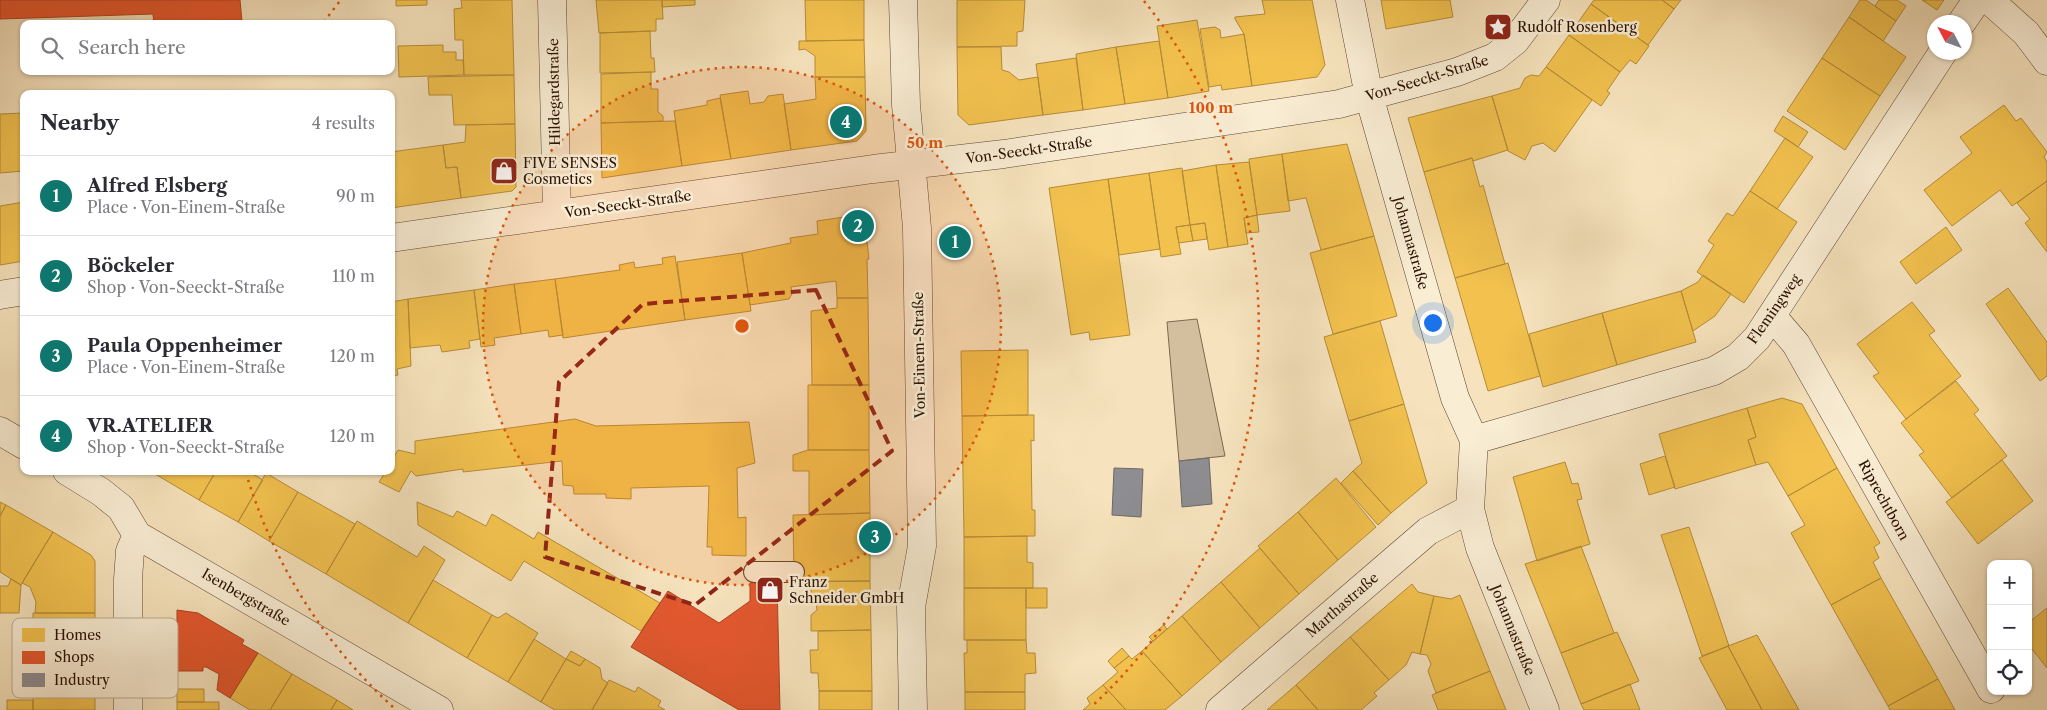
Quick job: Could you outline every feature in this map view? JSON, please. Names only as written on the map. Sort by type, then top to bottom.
[{"type":"street","name":"Hildegardstraße","points":[[552,0],[557,214]]},
{"type":"street","name":"Von-Einem-Straße","points":[[904,0],[906,105],[917,228],[922,546],[911,607],[912,710]]},
{"type":"street","name":"Johannastraße","points":[[1350,0],[1369,96],[1455,398],[1474,440],[1470,509],[1480,548],[1544,710]]},
{"type":"street","name":"Von-Seeckt-Straße","points":[[395,237],[911,164],[1004,154],[1339,104],[1457,72],[1495,57],[1516,41],[1546,0]]},
{"type":"street","points":[[1967,15],[1977,0]]},
{"type":"street","points":[[1989,0],[2026,33],[2047,61]]},
{"type":"street","name":"Flemingweg","points":[[1474,440],[1714,370],[1738,357],[1757,338],[1772,316],[1938,60]]},
{"type":"street","points":[[0,295],[20,292]]},
{"type":"street","name":"Riprechtborn","points":[[1772,316],[1796,344],[1987,683]]},
{"type":"street","points":[[0,431],[20,443]]},
{"type":"street","name":"Isenbergstraße","points":[[73,475],[101,492],[121,508],[137,535],[439,710]]},
{"type":"street","name":"Marthastraße","points":[[1220,710],[1428,531],[1470,509]]},
{"type":"street","points":[[128,618],[130,551],[137,535]]},
{"type":"street","name":"Riprechtborn","points":[[1994,695],[2002,710]]},
{"type":"lane","points":[[754,572],[794,572]]},
{"type":"highlighted area","points":[[816,290],[892,451],[695,605],[545,557],[559,382],[643,304]]},
{"type":"shaded area","points":[[1197,319],[1225,456],[1179,461],[1167,322]]},
{"type":"building: Homes","points":[[396,0],[427,0],[427,5],[396,6]]},
{"type":"building: Homes","points":[[461,0],[512,0],[514,75],[464,75],[463,40],[455,40],[454,9],[462,8]]},
{"type":"building: Homes","points":[[596,0],[662,0],[663,19],[656,19],[656,31],[599,33]]},
{"type":"building: Homes","points":[[662,0],[695,0],[695,5],[662,7]]},
{"type":"building: Homes","points":[[805,0],[864,0],[864,40],[806,41]]},
{"type":"building: Homes","points":[[957,0],[1025,0],[1023,31],[1017,32],[1017,46],[957,47]]},
{"type":"building: Homes","points":[[1262,0],[1312,0],[1325,65],[1317,77],[1252,86],[1244,34],[1235,17],[1265,14]]},
{"type":"building: Homes","points":[[1381,0],[1450,0],[1453,17],[1386,29]]},
{"type":"building: Homes","points":[[1594,0],[1662,0],[1674,9],[1648,45],[1591,4]]},
{"type":"building: Homes","points":[[1662,0],[1681,0],[1674,9]]},
{"type":"building: Homes","points":[[1860,0],[1866,0],[1896,21],[1883,41],[1849,17]]},
{"type":"building: Homes","points":[[1879,0],[1897,0],[1906,6],[1896,21],[1875,6]]},
{"type":"building: Homes","points":[[1922,0],[1944,0],[1937,10]]},
{"type":"building: Homes","points":[[1591,4],[1649,46],[1636,64],[1630,60],[1620,72],[1569,35]]},
{"type":"building: Homes","points":[[1849,17],[1906,57],[1880,96],[1822,58]]},
{"type":"building: Homes","points":[[1197,20],[1209,91],[1168,98],[1157,26]]},
{"type":"building: Homes","points":[[1215,27],[1220,30],[1221,38],[1244,34],[1252,86],[1222,90],[1221,85],[1209,87],[1200,29]]},
{"type":"building: Homes","points":[[650,31],[651,58],[654,58],[655,72],[600,73],[600,33]]},
{"type":"building: Homes","points":[[1569,35],[1620,72],[1607,91],[1610,93],[1601,106],[1546,67]]},
{"type":"building: Homes","points":[[864,40],[865,77],[815,77],[815,56],[805,49],[799,50],[799,41]]},
{"type":"building: Homes","points":[[1159,41],[1168,98],[1125,104],[1116,47]]},
{"type":"building: Homes","points":[[443,45],[443,52],[456,52],[456,60],[463,60],[464,75],[399,77],[398,46]]},
{"type":"building: Homes","points":[[957,47],[1001,47],[1002,70],[1009,72],[1019,80],[1038,77],[1043,115],[969,125],[958,115]]},
{"type":"building: Homes","points":[[1116,47],[1125,104],[1083,110],[1076,54]]},
{"type":"building: Homes","points":[[1076,58],[1083,110],[1043,115],[1036,64]]},
{"type":"building: Homes","points":[[1822,58],[1880,96],[1845,150],[1787,111]]},
{"type":"building: Homes","points":[[1546,67],[1592,100],[1555,152],[1543,143],[1532,146],[1525,160],[1508,151],[1492,96],[1520,88],[1525,78],[1531,75],[1539,76]]},
{"type":"building: Homes","points":[[651,72],[651,89],[658,89],[658,112],[663,116],[663,121],[601,123],[601,74]]},
{"type":"building: Homes","points":[[514,75],[515,124],[454,125],[452,95],[429,95],[428,77]]},
{"type":"building: Homes","points":[[815,77],[865,77],[866,131],[857,141],[791,150],[784,104],[816,99]]},
{"type":"building: Homes","points":[[748,91],[750,104],[764,102],[768,96],[783,94],[791,150],[731,159],[720,95]]},
{"type":"building: Homes","points":[[1492,96],[1508,150],[1473,161],[1472,158],[1424,172],[1408,118]]},
{"type":"building: Homes","points":[[720,98],[731,159],[682,166],[674,111],[707,105],[707,101]]},
{"type":"building: Homes","points":[[2004,105],[2016,121],[2021,118],[2047,152],[2044,157],[2047,162],[2047,181],[2012,206],[2000,190],[1952,226],[1924,190],[1972,153],[1960,137]]},
{"type":"building: Homes","points":[[20,113],[20,171],[0,173],[0,114]]},
{"type":"building: Homes","points":[[1783,116],[1808,132],[1798,147],[1774,131]]},
{"type":"building: Homes","points":[[675,121],[682,166],[602,178],[601,123]]},
{"type":"building: Homes","points":[[515,124],[516,187],[512,191],[461,198],[457,167],[446,168],[443,145],[465,142],[466,125]]},
{"type":"building: Homes","points":[[1785,138],[1813,157],[1777,209],[1750,191]]},
{"type":"building: Homes","points":[[1347,144],[1374,236],[1321,250],[1306,198],[1288,201],[1282,154]]},
{"type":"building: Homes","points":[[443,145],[446,168],[457,167],[461,198],[395,207],[395,151]]},
{"type":"building: Homes","points":[[1282,154],[1290,211],[1257,215],[1249,159]]},
{"type":"building: Homes","points":[[1472,158],[1480,187],[1483,185],[1505,264],[1455,278],[1424,172]]},
{"type":"building: Homes","points":[[1249,162],[1257,215],[1244,218],[1248,244],[1228,247],[1216,165]]},
{"type":"building: Homes","points":[[1216,165],[1228,247],[1209,250],[1205,223],[1190,225],[1182,171]]},
{"type":"building: Homes","points":[[1182,168],[1190,225],[1176,227],[1181,254],[1161,257],[1149,173]]},
{"type":"building: Homes","points":[[1149,173],[1160,249],[1119,255],[1108,179]]},
{"type":"building: Homes","points":[[1108,179],[1130,335],[1090,340],[1089,332],[1071,335],[1049,188]]},
{"type":"building: Homes","points":[[2047,181],[2047,252],[2025,223],[2030,219],[2017,203]]},
{"type":"building: Homes","points":[[1750,191],[1797,222],[1744,303],[1697,272],[1714,245],[1708,241],[1727,213],[1733,216]]},
{"type":"building: Homes","points":[[20,203],[20,262],[0,265],[0,206]]},
{"type":"building: Homes","points":[[864,214],[869,259],[867,259],[868,298],[837,298],[836,281],[791,287],[792,294],[789,299],[750,305],[742,253],[791,243],[790,238],[818,234],[817,221]]},
{"type":"building: Homes","points":[[1257,215],[1259,232],[1246,233],[1244,218]]},
{"type":"building: Homes","points":[[1205,223],[1207,239],[1193,241],[1190,225]]},
{"type":"building: Homes","points":[[1190,225],[1193,241],[1179,243],[1176,227]]},
{"type":"building: Homes","points":[[1946,227],[1962,250],[1916,284],[1900,262]]},
{"type":"building: Homes","points":[[1374,236],[1397,316],[1333,334],[1310,253]]},
{"type":"building: Homes","points":[[742,253],[751,311],[685,320],[677,262]]},
{"type":"building: Homes","points":[[675,256],[685,320],[563,338],[555,279],[620,270],[619,265],[634,262],[635,268],[663,264],[662,258]]},
{"type":"building: Homes","points":[[1508,263],[1540,376],[1488,391],[1455,278]]},
{"type":"building: Homes","points":[[1703,275],[1731,294],[1715,316],[1693,331],[1681,291],[1698,282]]},
{"type":"building: Homes","points":[[555,279],[563,335],[549,337],[548,330],[521,334],[514,284]]},
{"type":"building: Homes","points":[[514,284],[521,334],[494,338],[495,345],[481,347],[474,290]]},
{"type":"building: Homes","points":[[2008,288],[2047,342],[2047,376],[2040,381],[1986,304]]},
{"type":"building: Homes","points":[[474,290],[480,339],[469,341],[470,348],[442,352],[440,345],[410,348],[408,299]]},
{"type":"building: Homes","points":[[1681,291],[1696,342],[1617,365],[1602,313]]},
{"type":"building: Homes","points":[[837,298],[868,298],[869,385],[812,385],[811,311],[837,308]]},
{"type":"building: Homes","points":[[408,299],[411,366],[397,369],[398,375],[395,375],[395,301]]},
{"type":"building: Homes","points":[[1912,302],[1935,331],[1929,335],[1961,376],[1906,419],[1873,376],[1879,373],[1857,344]]},
{"type":"building: Homes","points":[[1602,313],[1617,365],[1543,387],[1529,334]]},
{"type":"building: Homes","points":[[1380,321],[1404,404],[1349,421],[1324,337]]},
{"type":"building: Homes","points":[[1028,350],[1028,415],[962,416],[961,351]]},
{"type":"building: Homes","points":[[1956,381],[1979,410],[1974,414],[2007,456],[1952,498],[1919,455],[1924,452],[1901,423]]},
{"type":"building: Homes","points":[[808,385],[869,385],[869,450],[808,450]]},
{"type":"building: Homes","points":[[1782,398],[1802,404],[1837,468],[1788,496],[1768,462],[1756,465],[1748,440],[1756,437],[1747,408]]},
{"type":"building: Homes","points":[[1404,404],[1427,483],[1391,513],[1353,471],[1362,463],[1349,421]]},
{"type":"building: Homes","points":[[1747,408],[1756,437],[1748,440],[1756,465],[1675,489],[1659,434]]},
{"type":"building: Homes","points":[[1034,415],[1034,441],[1031,440],[1032,510],[1035,510],[1035,536],[964,537],[962,416]]},
{"type":"building: Homes","points":[[575,419],[596,426],[749,422],[755,463],[737,468],[738,518],[746,517],[746,556],[712,555],[712,547],[707,547],[709,486],[631,488],[631,499],[606,498],[606,494],[574,494],[573,486],[563,485],[562,461],[463,472],[463,469],[416,476],[411,471],[399,492],[379,482],[383,475],[395,475],[395,455],[398,450],[415,454],[415,441]]},
{"type":"building: Homes","points":[[808,450],[869,450],[870,513],[809,515],[809,471],[793,471],[793,455]]},
{"type":"building: Homes","points":[[1665,456],[1675,487],[1649,495],[1640,464]]},
{"type":"building: Homes","points":[[2002,460],[2033,501],[1978,544],[1946,502]]},
{"type":"building: Homes","points":[[1565,462],[1572,484],[1578,483],[1582,499],[1577,500],[1590,544],[1537,561],[1513,477]]},
{"type":"building: Homes","points":[[1837,468],[1880,543],[1874,547],[1879,558],[1873,562],[1881,578],[1831,605],[1791,533],[1805,525],[1788,496]]},
{"type":"building: Homes","points":[[1353,471],[1391,513],[1378,525],[1341,483]]},
{"type":"building: Homes","points":[[157,475],[214,475],[199,500]]},
{"type":"building: Homes","points":[[214,475],[255,475],[263,480],[238,522],[199,500]]},
{"type":"building: Homes","points":[[265,475],[269,475],[298,492],[269,541],[238,522]]},
{"type":"building: Homes","points":[[1336,478],[1376,527],[1338,560],[1298,512]]},
{"type":"building: Homes","points":[[298,492],[355,524],[326,574],[269,541]]},
{"type":"building: Homes","points":[[0,502],[6,505],[0,516]]},
{"type":"building: Homes","points":[[417,502],[453,517],[457,511],[486,526],[492,514],[534,539],[538,532],[660,603],[641,631],[524,561],[511,581],[418,525]]},
{"type":"building: Homes","points":[[6,505],[53,532],[21,585],[0,572],[0,516]]},
{"type":"building: Homes","points":[[1298,512],[1338,560],[1299,594],[1258,546]]},
{"type":"building: Homes","points":[[870,513],[870,581],[794,581],[793,515]]},
{"type":"building: Homes","points":[[357,521],[417,557],[424,546],[445,560],[408,623],[326,574]]},
{"type":"building: Homes","points":[[1689,527],[1729,646],[1702,656],[1661,535]]},
{"type":"building: Homes","points":[[53,532],[91,555],[95,561],[95,613],[35,613],[36,602],[30,587],[22,583]]},
{"type":"building: Homes","points":[[1027,536],[1027,562],[1033,563],[1033,588],[964,588],[964,537]]},
{"type":"building: Homes","points":[[1581,546],[1614,633],[1561,653],[1525,564]]},
{"type":"building: Homes","points":[[1260,548],[1299,594],[1260,628],[1221,582]]},
{"type":"building: Homes","points":[[1881,578],[1938,679],[1888,706],[1831,605]]},
{"type":"building: Homes","points":[[11,579],[21,585],[19,613],[0,613],[0,586],[8,586]]},
{"type":"building: Homes","points":[[433,580],[492,615],[467,658],[408,623]]},
{"type":"building: Homes","points":[[870,581],[871,630],[811,631],[811,615],[817,610],[816,600],[811,595],[811,582]]},
{"type":"building: Homes","points":[[1221,582],[1260,628],[1221,662],[1182,616]]},
{"type":"building: Homes","points":[[1412,584],[1418,592],[1434,596],[1420,654],[1412,652],[1406,665],[1389,680],[1350,637]]},
{"type":"building: Homes","points":[[964,588],[1026,588],[1026,640],[964,640]]},
{"type":"building: Homes","points":[[1026,588],[1047,588],[1047,608],[1026,608]]},
{"type":"building: Homes","points":[[1460,595],[1490,671],[1436,693],[1428,671],[1431,664],[1427,655],[1420,654],[1434,596],[1451,599]]},
{"type":"building: Homes","points":[[2047,608],[2047,668],[2032,649],[2032,620]]},
{"type":"building: Homes","points":[[33,613],[95,613],[95,618],[33,618]]},
{"type":"building: Homes","points":[[506,613],[538,633],[508,682],[467,658],[492,615],[498,618]]},
{"type":"building: Homes","points":[[1182,616],[1221,662],[1182,696],[1142,651]]},
{"type":"building: Homes","points":[[1164,625],[1167,629],[1153,641],[1149,637]]},
{"type":"building: Homes","points":[[871,630],[872,691],[819,691],[818,673],[811,673],[810,650],[818,650],[818,631]]},
{"type":"building: Homes","points":[[1617,632],[1639,681],[1581,704],[1561,653]]},
{"type":"building: Homes","points":[[1757,635],[1799,710],[1762,710],[1728,646]]},
{"type":"building: Homes","points":[[1350,637],[1389,680],[1374,693],[1377,696],[1361,710],[1318,710],[1296,685]]},
{"type":"building: Homes","points":[[534,639],[566,659],[541,702],[508,682]]},
{"type":"building: Homes","points":[[967,640],[1026,640],[1027,653],[1035,653],[1036,673],[1025,674],[1025,692],[965,692],[964,653],[967,653]]},
{"type":"building: Homes","points":[[1728,646],[1762,710],[1727,710],[1699,658]]},
{"type":"building: Homes","points":[[1122,648],[1129,656],[1114,668],[1108,661]]},
{"type":"building: Homes","points":[[571,651],[585,659],[580,666],[566,659]]},
{"type":"building: Homes","points":[[1142,651],[1182,696],[1165,710],[1126,710],[1103,685],[1118,672],[1114,668],[1129,656],[1132,659]]},
{"type":"building: Homes","points":[[258,653],[292,674],[270,710],[250,710],[230,698]]},
{"type":"building: Homes","points":[[566,659],[580,666],[585,659],[600,668],[602,679],[608,683],[592,710],[555,710],[541,702]]},
{"type":"building: Homes","points":[[1490,671],[1506,710],[1438,710],[1432,695]]},
{"type":"building: Homes","points":[[292,674],[337,700],[331,710],[270,710]]},
{"type":"building: Homes","points":[[1938,679],[1955,710],[1890,710],[1888,706]]},
{"type":"building: Homes","points":[[609,680],[635,692],[638,687],[661,701],[658,706],[665,710],[592,710]]},
{"type":"building: Homes","points":[[1630,684],[1640,710],[1584,710],[1581,704]]},
{"type":"building: Homes","points":[[1103,685],[1126,710],[1083,710],[1090,704],[1087,698]]},
{"type":"building: Homes","points":[[1296,685],[1318,710],[1267,710]]},
{"type":"building: Homes","points":[[178,689],[204,689],[204,702],[177,702]]},
{"type":"building: Homes","points":[[819,691],[872,691],[872,710],[819,710]]},
{"type":"building: Homes","points":[[965,692],[1025,692],[1025,710],[965,710]]},
{"type":"building: Homes","points":[[33,698],[95,698],[95,710],[33,710]]},
{"type":"building: Homes","points":[[7,700],[33,700],[33,710],[7,710]]},
{"type":"building: Homes","points":[[337,700],[353,710],[331,710]]},
{"type":"building: Homes","points":[[177,702],[219,702],[219,710],[177,710]]},
{"type":"building: Shops","points":[[0,0],[240,0],[242,20],[154,20],[153,14],[0,19]]},
{"type":"building: Shops","points":[[777,582],[780,710],[739,710],[631,647],[668,591],[719,623],[750,601],[750,583]]},
{"type":"building: Shops","points":[[177,610],[198,613],[244,640],[242,644],[258,653],[230,698],[217,690],[219,674],[206,667],[203,667],[203,671],[178,671]]},
{"type":"building: Industry","points":[[1209,458],[1212,504],[1182,507],[1179,461]]},
{"type":"building: Industry","points":[[1114,468],[1143,469],[1141,517],[1112,515]]},
{"type":"place","name":"Rudolf Rosenberg","points":[[1498,27]]},
{"type":"place","name":"VR.ATELIER","points":[[846,122]]},
{"type":"place","name":"FIVE SENSES Cosmetics","points":[[504,171]]},
{"type":"place","name":"Böckeler","points":[[858,226]]},
{"type":"place","name":"Alfred Elsberg","points":[[955,242]]},
{"type":"place","name":"Paula Oppenheimer","points":[[875,537]]},
{"type":"place","name":"Franz Schneider GmbH","points":[[770,590]]}]
